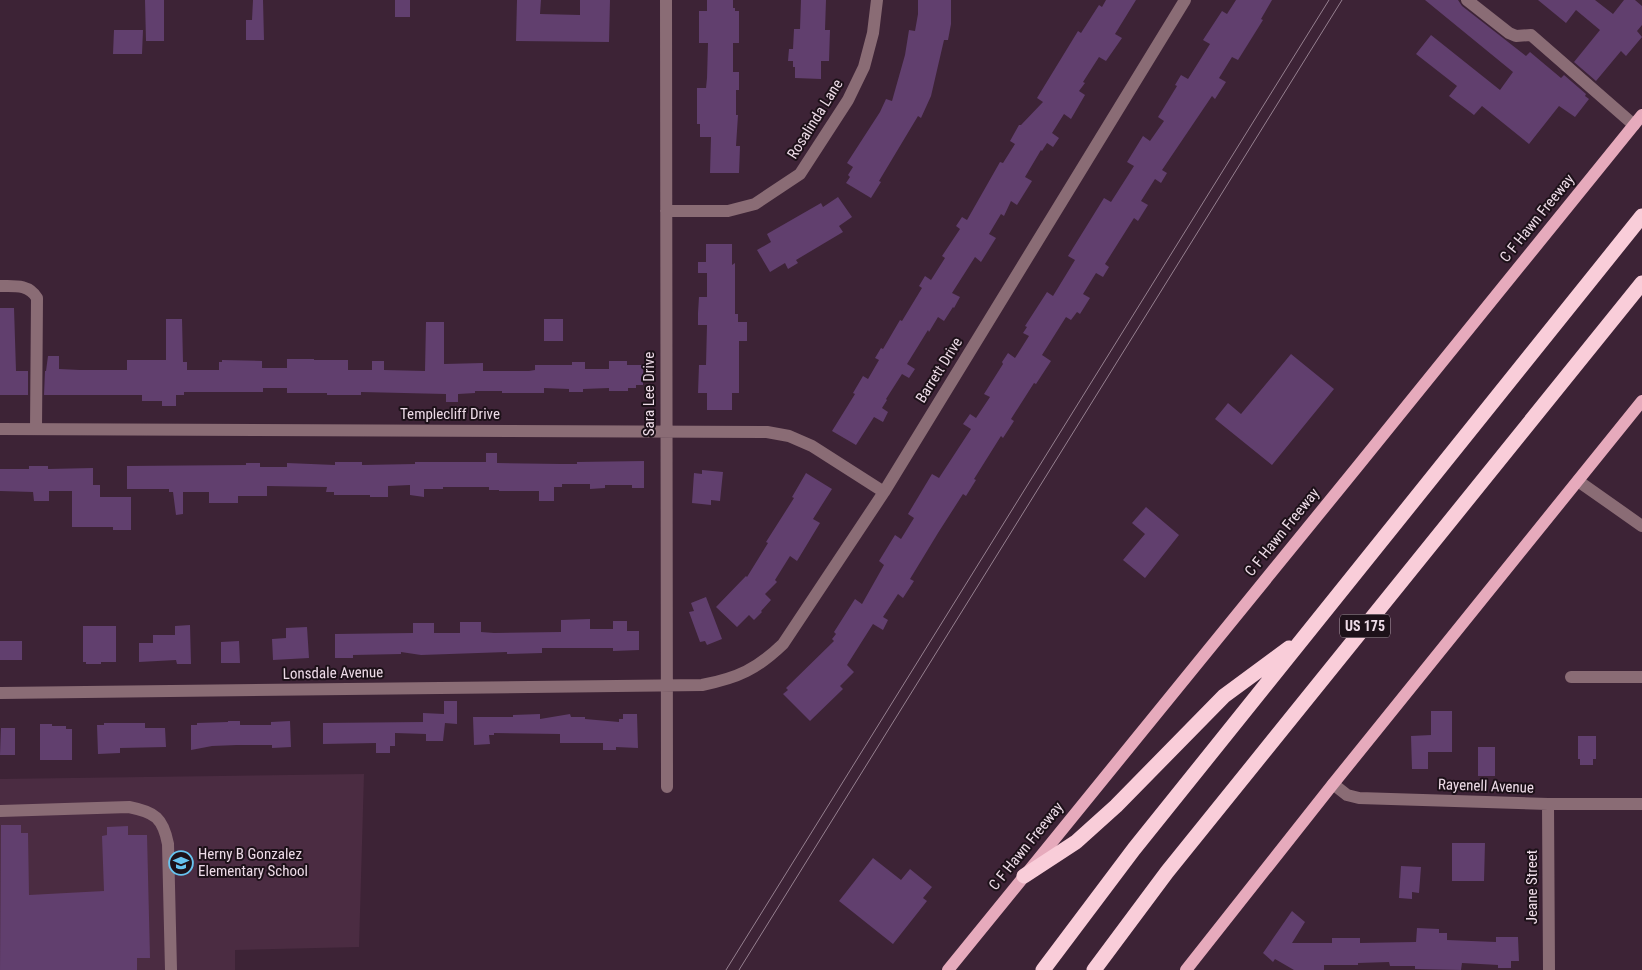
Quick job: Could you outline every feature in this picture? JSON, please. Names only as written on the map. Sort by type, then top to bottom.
[{"type":"highway","name":"US 175","points":[[1044,970],[1134,849],[1642,216]]},
{"type":"highway","name":"US 175","points":[[1094,970],[1167,872],[1642,284]]},
{"type":"highway","points":[[1024,876],[1076,842],[1116,806],[1224,696],[1307,635]]},
{"type":"main road","name":"C F Hawn Freeway","points":[[948,970],[1485,311],[1638,120]]},
{"type":"main road","points":[[1186,970],[1333,784],[1642,401]]},
{"type":"street","name":"Sara Lee Drive","points":[[666,0],[666,787]]},
{"type":"street","name":"Rosalinda Lane","points":[[666,211],[728,211],[755,204],[800,174],[848,100],[864,67],[873,32],[878,0]]},
{"type":"street","name":"Barrett Drive","points":[[666,685],[702,685],[726,680],[748,671],[767,659],[784,644],[884,492],[1185,0]]},
{"type":"street","points":[[1467,0],[1509,33],[1516,36],[1531,35],[1638,120]]},
{"type":"street","points":[[0,286],[26,288],[31,290],[37,298],[36,429]]},
{"type":"street","name":"Templecliff Drive","points":[[0,429],[767,432],[789,436],[812,446],[884,492]]},
{"type":"street","points":[[1578,481],[1642,526]]},
{"type":"street","points":[[1571,677],[1642,677]]},
{"type":"street","name":"Lonsdale Avenue","points":[[0,693],[666,685]]},
{"type":"street","name":"Rayenell Avenue","points":[[1333,784],[1347,795],[1359,798],[1548,804],[1642,804]]},
{"type":"street","name":"Jeane Street","points":[[1548,804],[1548,970]]},
{"type":"street","points":[[0,811],[130,807],[143,810],[160,821],[165,828],[168,844],[171,970]]},
{"type":"shaded area","name":"Herny B Gonzalez Elementary School","points":[[364,774],[359,947],[235,950],[235,970],[0,970],[0,779]]},
{"type":"building","points":[[145,0],[164,0],[164,41],[146,41]]},
{"type":"building","points":[[253,0],[263,0],[264,40],[246,40],[246,20],[252,20]]},
{"type":"building","points":[[395,0],[410,0],[410,17],[395,17]]},
{"type":"building","points":[[517,0],[541,0],[540,14],[580,15],[580,0],[610,0],[609,42],[516,41]]},
{"type":"building","points":[[707,0],[733,0],[733,8],[735,8],[735,11],[739,11],[739,43],[733,43],[733,72],[739,72],[739,90],[736,90],[736,115],[738,115],[736,146],[740,146],[739,173],[710,173],[711,137],[700,137],[700,124],[697,124],[697,88],[706,88],[708,43],[699,43],[699,11],[707,11]]},
{"type":"building","points":[[801,0],[826,0],[825,30],[830,30],[829,61],[821,61],[821,79],[795,78],[793,61],[788,61],[789,49],[793,49],[794,29],[800,29]]},
{"type":"building","points":[[918,0],[951,0],[951,24],[948,40],[944,40],[931,96],[921,118],[918,116],[879,181],[881,182],[871,198],[846,183],[853,167],[847,163],[880,112],[886,99],[892,101],[905,55],[909,30],[915,31]]},
{"type":"building","points":[[1106,0],[1136,0],[1115,34],[1122,38],[1106,61],[1099,57],[1083,82],[1085,83],[1079,91],[1085,95],[1071,119],[1064,114],[1052,133],[1059,138],[1053,147],[1047,143],[1041,150],[1025,177],[1032,181],[1017,205],[1011,201],[1004,216],[1001,214],[989,234],[996,238],[981,262],[975,257],[952,293],[960,297],[954,308],[944,321],[938,317],[929,332],[928,330],[907,364],[915,369],[909,378],[902,374],[886,399],[882,408],[888,412],[883,422],[874,417],[856,445],[832,431],[855,394],[853,393],[863,376],[868,379],[879,360],[875,358],[881,348],[883,349],[900,320],[902,321],[922,288],[919,286],[925,276],[931,280],[945,258],[942,256],[960,229],[956,226],[962,217],[967,220],[1000,162],[1003,163],[1015,144],[1010,141],[1019,125],[1043,102],[1037,98],[1078,31],[1081,33],[1099,5],[1102,7]]},
{"type":"building","points":[[1236,0],[1272,0],[1261,19],[1263,20],[1238,60],[1232,57],[1219,78],[1226,82],[1215,99],[1212,96],[1162,170],[1167,173],[1161,183],[1155,179],[1141,201],[1148,205],[1138,221],[1134,218],[1105,264],[1109,267],[1103,277],[1096,273],[1083,294],[1090,298],[1080,314],[1077,312],[1071,320],[1066,317],[1042,355],[1051,361],[1036,384],[1034,383],[1011,419],[1014,421],[1003,438],[1001,436],[974,479],[976,480],[966,496],[963,494],[938,533],[910,579],[914,581],[903,598],[898,594],[883,617],[888,620],[883,630],[873,624],[847,665],[854,672],[840,686],[843,689],[810,721],[783,694],[788,690],[786,688],[834,641],[832,639],[836,634],[834,632],[855,599],[862,604],[884,565],[879,561],[895,535],[901,539],[914,518],[908,514],[932,474],[939,478],[971,429],[963,424],[970,414],[976,418],[990,397],[984,394],[1003,364],[1002,362],[1008,353],[1015,358],[1029,336],[1023,333],[1027,327],[1025,326],[1047,292],[1053,296],[1075,260],[1068,256],[1104,198],[1111,202],[1134,166],[1127,162],[1143,136],[1150,141],[1164,121],[1158,117],[1177,86],[1175,85],[1181,75],[1188,79],[1210,44],[1203,40],[1222,11],[1227,14]]},
{"type":"building","points":[[1425,0],[1458,0],[1462,6],[1526,56],[1530,52],[1561,78],[1564,75],[1586,94],[1585,96],[1589,99],[1575,117],[1559,106],[1529,144],[1482,106],[1474,115],[1449,96],[1457,86],[1416,54],[1431,35],[1500,90],[1513,72]]},
{"type":"building","points":[[1538,0],[1595,0],[1613,14],[1624,0],[1635,0],[1642,6],[1642,25],[1637,31],[1642,37],[1626,56],[1621,51],[1596,81],[1574,62],[1600,30],[1576,10],[1566,23]]},
{"type":"building","points":[[114,30],[143,30],[142,54],[113,54]]},
{"type":"building","points":[[838,197],[852,217],[839,226],[843,232],[796,260],[798,263],[788,269],[785,263],[770,272],[757,250],[771,242],[767,234],[821,203],[823,207]]},
{"type":"building","points":[[706,244],[732,244],[732,265],[735,263],[735,314],[738,314],[738,322],[747,322],[747,341],[739,341],[739,393],[732,393],[732,410],[707,410],[707,393],[698,393],[699,365],[706,365],[707,325],[698,325],[699,297],[707,297],[707,273],[698,273],[698,262],[706,262]]},
{"type":"building","points":[[0,308],[14,308],[16,371],[28,371],[28,395],[0,395]]},
{"type":"building","points":[[166,319],[182,319],[183,362],[187,362],[187,370],[219,370],[219,362],[222,362],[222,360],[262,361],[262,368],[287,368],[287,359],[314,359],[348,360],[348,370],[372,370],[372,361],[384,361],[384,370],[425,371],[426,322],[444,322],[444,364],[483,363],[483,371],[529,371],[535,370],[535,365],[572,365],[572,362],[585,362],[585,369],[609,369],[609,361],[627,361],[627,365],[643,365],[643,385],[636,385],[636,388],[628,388],[628,391],[609,391],[609,388],[583,389],[583,392],[569,392],[569,389],[544,388],[544,393],[475,391],[475,393],[458,394],[458,402],[446,402],[446,394],[361,392],[361,395],[327,395],[327,393],[287,393],[287,388],[263,388],[263,392],[184,392],[184,395],[176,395],[176,406],[162,406],[162,401],[142,401],[142,395],[44,395],[48,356],[59,356],[59,369],[80,370],[127,370],[127,360],[166,360]]},
{"type":"building","points":[[544,319],[563,319],[563,341],[544,341]]},
{"type":"building","points":[[1291,354],[1334,389],[1272,465],[1215,419],[1228,403],[1241,414]]},
{"type":"building","points":[[486,453],[497,453],[497,463],[577,464],[577,462],[644,461],[644,488],[632,488],[632,485],[605,485],[605,488],[590,489],[590,484],[562,484],[562,487],[554,487],[554,501],[539,501],[539,491],[499,491],[489,490],[489,487],[424,489],[424,497],[410,495],[410,485],[388,486],[388,497],[370,497],[370,495],[334,495],[334,492],[326,492],[327,487],[267,486],[267,496],[238,496],[238,503],[209,503],[209,492],[183,492],[183,514],[176,515],[173,492],[169,492],[169,489],[127,489],[127,466],[246,465],[246,463],[260,463],[260,467],[287,467],[287,463],[335,465],[335,462],[362,462],[362,465],[415,464],[415,462],[486,462]]},
{"type":"building","points":[[29,466],[48,466],[48,469],[93,468],[93,485],[100,485],[100,497],[131,497],[131,530],[113,530],[113,527],[72,527],[72,491],[49,491],[49,501],[34,501],[33,492],[0,491],[0,469],[29,469]]},
{"type":"building","points":[[702,470],[723,472],[720,501],[711,500],[711,505],[692,503],[694,473],[702,474]]},
{"type":"building","points":[[806,473],[832,489],[813,519],[820,523],[797,561],[790,556],[775,580],[777,582],[765,594],[771,600],[762,612],[754,620],[749,615],[737,627],[716,607],[747,577],[768,543],[766,542],[794,498],[792,497]]},
{"type":"building","points":[[1146,507],[1179,535],[1145,578],[1123,560],[1145,534],[1132,523]]},
{"type":"building","points":[[706,597],[722,639],[707,645],[705,641],[700,642],[689,612],[694,611],[691,603]]},
{"type":"building","points":[[590,619],[590,629],[613,629],[613,621],[627,621],[627,631],[639,631],[639,650],[613,651],[613,648],[542,648],[542,653],[507,654],[507,652],[421,655],[401,652],[401,654],[353,655],[353,658],[335,658],[335,634],[413,633],[413,623],[434,623],[434,633],[460,633],[460,622],[481,622],[481,632],[561,632],[561,620]]},
{"type":"building","points":[[190,625],[191,664],[177,664],[176,660],[139,662],[139,643],[153,643],[153,635],[175,635],[175,626]]},
{"type":"building","points":[[83,626],[116,626],[116,662],[86,664],[86,662],[83,662]]},
{"type":"building","points":[[307,627],[309,658],[273,660],[272,639],[286,638],[286,628]]},
{"type":"building","points":[[0,641],[22,641],[22,660],[0,660]]},
{"type":"building","points":[[239,641],[240,663],[221,663],[221,642]]},
{"type":"building","points":[[444,701],[457,701],[457,724],[445,723],[443,741],[426,741],[426,734],[395,733],[395,746],[390,746],[390,753],[376,753],[376,743],[323,744],[323,723],[423,722],[423,713],[444,714]]},
{"type":"building","points":[[1431,711],[1452,711],[1452,752],[1428,752],[1428,769],[1412,769],[1411,736],[1431,735]]},
{"type":"building","points":[[540,714],[540,719],[570,714],[571,717],[619,722],[619,719],[623,719],[623,714],[637,714],[638,748],[616,747],[616,750],[603,750],[603,743],[560,743],[560,734],[494,733],[494,735],[489,735],[490,744],[474,745],[473,717],[513,717],[513,715]]},
{"type":"building","points":[[240,721],[240,725],[271,725],[271,722],[290,721],[291,747],[272,748],[272,745],[237,745],[212,746],[191,750],[191,725]]},
{"type":"building","points":[[104,723],[145,723],[145,728],[165,728],[166,747],[120,748],[120,753],[98,754],[97,725],[104,725]]},
{"type":"building","points":[[40,724],[66,726],[66,729],[72,729],[72,760],[40,760]]},
{"type":"building","points":[[1,728],[15,728],[15,755],[0,755]]},
{"type":"building","points":[[1578,736],[1596,736],[1596,759],[1593,759],[1593,765],[1580,765],[1580,759],[1578,759]]},
{"type":"building","points":[[1478,747],[1495,747],[1495,776],[1478,776]]},
{"type":"building","points":[[1,825],[21,825],[21,833],[28,833],[29,895],[104,891],[102,836],[107,835],[107,827],[128,826],[128,835],[147,835],[150,958],[137,958],[137,970],[0,970]]},
{"type":"building","points":[[1452,843],[1485,843],[1484,881],[1452,881]]},
{"type":"building","points":[[873,858],[901,880],[910,869],[932,887],[923,898],[927,901],[893,944],[839,901]]},
{"type":"building","points":[[1401,866],[1421,867],[1419,893],[1412,892],[1412,899],[1399,898]]},
{"type":"building","points":[[1292,911],[1305,922],[1292,943],[1332,943],[1332,938],[1360,938],[1360,943],[1416,942],[1417,928],[1439,929],[1439,933],[1447,933],[1447,940],[1496,942],[1496,937],[1518,937],[1519,961],[1511,961],[1511,968],[1498,968],[1498,965],[1462,963],[1461,970],[1415,969],[1415,966],[1390,966],[1389,962],[1358,963],[1358,965],[1324,965],[1324,970],[1294,970],[1275,959],[1273,962],[1263,953]]},
{"type":"tram line","points":[[726,970],[1329,0]]},
{"type":"tram line","points":[[739,970],[1342,0]]},
{"type":"place","name":"Herny B Gonzalez Elementary School","points":[[181,863]]}]
